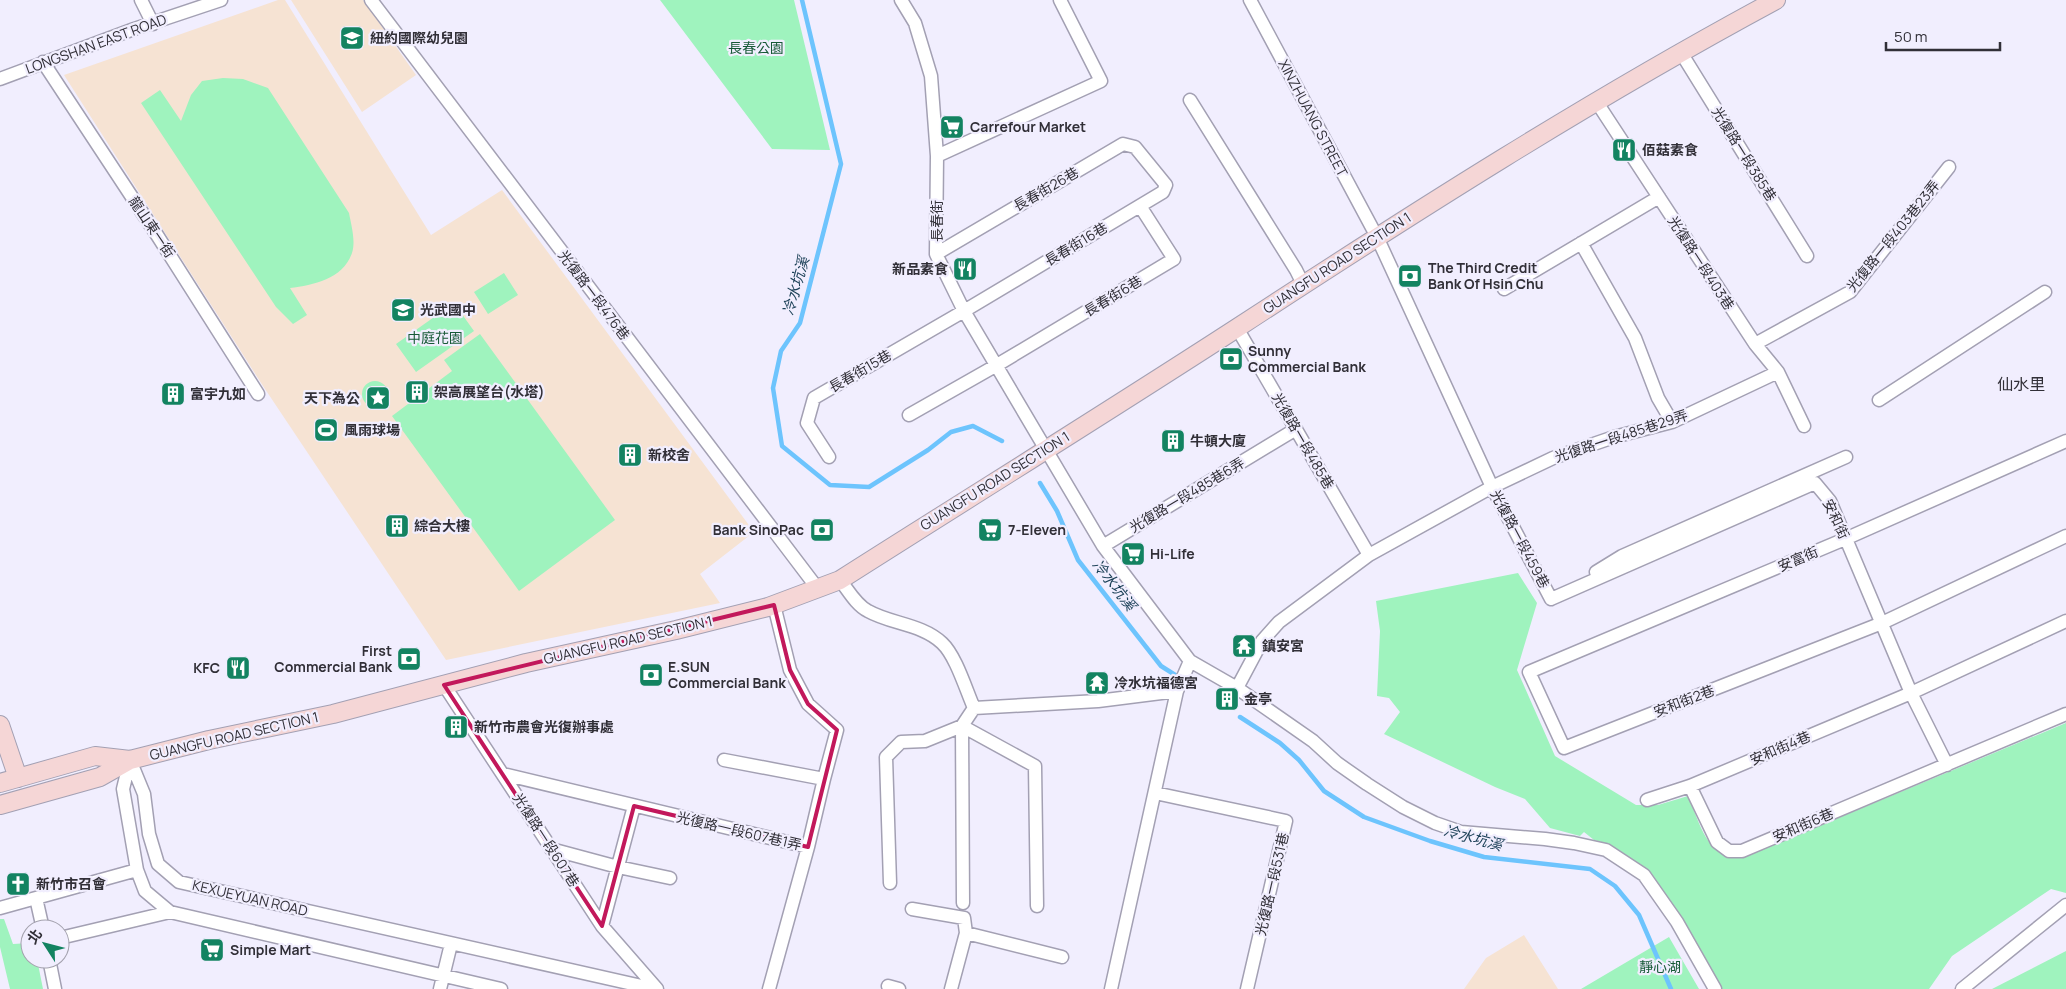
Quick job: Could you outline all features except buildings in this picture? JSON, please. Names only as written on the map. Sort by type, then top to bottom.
[{"type":"main road","name":"GUANGFU ROAD SECTION 1","points":[[0,805],[100,777],[130,760],[209,740],[332,714],[526,663],[676,630],[774,605],[840,580],[1237,328],[1377,236],[1680,51],[1776,0]]},
{"type":"main road","points":[[0,725],[18,778]]},
{"type":"main road","name":"GUANGFU ROAD SECTION 1","points":[[0,782],[95,756],[130,760]]},
{"type":"street","points":[[142,0],[152,24]]},
{"type":"street","name":"LONGSHAN EAST ROAD","points":[[0,78],[222,0]]},
{"type":"street","name":"光復路一段476巷","points":[[370,0],[818,589]]},
{"type":"street","name":"長春街","points":[[902,0],[915,23],[931,76],[937,156],[936,254],[964,311],[1103,546],[1190,661]]},
{"type":"street","points":[[937,156],[1101,81],[1060,0]]},
{"type":"street","name":"XINZHUANG STREET","points":[[1250,0],[1377,236]]},
{"type":"street","name":"光復路一段385巷","points":[[1680,51],[1808,256]]},
{"type":"street","name":"龍山東一街","points":[[43,62],[258,394]]},
{"type":"street","points":[[1190,100],[1303,284]]},
{"type":"street","name":"光復路一段403巷","points":[[1596,101],[1755,344],[1778,372],[1804,426]]},
{"type":"street","name":"長春街26巷","points":[[936,254],[1123,144],[1135,147],[1152,167]]},
{"type":"street","name":"長春街16巷","points":[[964,311],[1163,192],[1166,185],[1152,167]]},
{"type":"street","name":"光復路一段403巷23弄","points":[[1755,344],[1850,292],[1949,167]]},
{"type":"street","points":[[1504,288],[1658,197]]},
{"type":"street","name":"長春街6巷","points":[[997,365],[1174,259],[1140,206]]},
{"type":"street","name":"光復路一段459巷","points":[[1377,236],[1492,487],[1551,599],[1622,556],[1846,457]]},
{"type":"street","points":[[1581,243],[1635,338],[1658,398],[1672,422]]},
{"type":"street","points":[[1879,400],[2045,292]]},
{"type":"street","name":"長春街15巷","points":[[829,457],[807,424],[814,398],[964,311]]},
{"type":"street","name":"光復路一段485巷","points":[[1237,328],[1369,555]]},
{"type":"street","points":[[909,415],[997,365]]},
{"type":"street","name":"光復路一段485巷29弄","points":[[1237,688],[1262,641],[1278,622],[1369,555],[1492,487],[1553,458],[1614,437],[1672,422],[1778,372]]},
{"type":"street","name":"光復路一段485巷6弄","points":[[1103,546],[1296,429]]},
{"type":"street","name":"安富街","points":[[1529,672],[1846,539],[2066,441]]},
{"type":"street","name":"安和街","points":[[1551,599],[1815,483],[1830,500],[1911,693],[1948,764]]},
{"type":"street","points":[[1882,623],[2066,536]]},
{"type":"street","points":[[840,580],[855,600],[867,611],[928,634],[943,643],[953,660],[974,708]]},
{"type":"street","name":"光復路一段607巷1弄","points":[[502,774],[808,847],[837,730],[808,704],[790,670],[774,605]]},
{"type":"street","name":"安和街4巷","points":[[1647,800],[1690,786],[1911,693],[2066,621]]},
{"type":"street","name":"安和街2巷","points":[[1529,672],[1564,748],[1882,623]]},
{"type":"street","points":[[1111,989],[1177,691],[1190,661],[1237,688],[1313,741],[1337,763],[1367,784],[1403,807],[1435,824],[1461,832],[1545,839],[1606,850],[1644,875],[1678,922],[1715,989]]},
{"type":"street","name":"光復路一段607巷","points":[[444,685],[602,926],[656,989]]},
{"type":"street","points":[[974,708],[1098,701],[1177,691]]},
{"type":"street","points":[[890,883],[886,757],[901,742],[925,742],[962,726],[974,708]]},
{"type":"street","name":"安和街6巷","points":[[1690,786],[1716,842],[1729,851],[1742,851],[2066,714]]},
{"type":"street","points":[[962,726],[963,903]]},
{"type":"street","points":[[962,726],[1035,766],[1036,906]]},
{"type":"street","points":[[130,760],[123,788],[137,870],[146,891],[170,912]]},
{"type":"street","name":"KEXUEYUAN ROAD","points":[[130,760],[144,794],[149,834],[158,864],[179,882],[656,989]]},
{"type":"street","points":[[724,760],[824,779]]},
{"type":"street","name":"光復路一段531巷","points":[[1155,793],[1286,822],[1247,989]]},
{"type":"street","points":[[602,926],[634,806]]},
{"type":"street","points":[[769,989],[808,847]]},
{"type":"street","points":[[552,849],[618,867],[670,878]]},
{"type":"street","points":[[0,908],[137,870]]},
{"type":"street","points":[[36,898],[41,919]]},
{"type":"street","points":[[1962,989],[2066,905]]},
{"type":"street","points":[[912,909],[964,918],[966,933],[951,989]]},
{"type":"street","points":[[70,936],[170,912],[501,989]]},
{"type":"street","points":[[966,933],[1062,957]]},
{"type":"street","points":[[440,989],[451,944]]},
{"type":"street","points":[[51,969],[55,989]]},
{"type":"highlighted area","points":[[774,605],[790,670],[808,704],[837,730],[808,847],[634,806],[602,926],[444,685]]},
{"type":"shaded area","name":"光武國中","points":[[278,0],[285,0],[431,235],[502,190],[754,532],[700,574],[720,603],[446,660],[263,386],[64,75]]},
{"type":"shaded area","name":"紐約國際幼兒園","points":[[291,0],[363,0],[416,75],[362,112]]},
{"type":"shaded area","points":[[1524,935],[1558,989],[1464,989],[1486,958]]},
{"type":"green space","name":"長春公園","points":[[660,0],[794,0],[830,150],[772,149]]},
{"type":"green space","points":[[223,78],[243,79],[268,88],[349,213],[354,243],[348,262],[335,275],[327,279],[309,285],[290,288],[307,315],[293,324],[276,307],[141,103],[160,90],[181,121],[191,95],[202,81]]},
{"type":"green space","points":[[504,273],[518,295],[488,314],[474,292]]},
{"type":"green space","name":"中庭花園","points":[[454,303],[474,331],[416,372],[396,344]]},
{"type":"green space","points":[[480,334],[615,520],[519,591],[392,416],[452,371],[444,360]]},
{"type":"green space","points":[[375,381],[384,385],[388,394],[384,403],[375,407],[366,403],[362,394],[366,385]]},
{"type":"green space","points":[[1518,573],[1537,603],[1517,670],[1555,756],[1636,805],[1658,805],[1688,796],[1701,827],[1712,846],[1730,856],[1742,858],[2066,723],[2066,893],[2051,889],[1952,956],[1929,989],[1720,989],[1700,956],[1682,918],[1651,873],[1609,844],[1594,840],[1584,832],[1580,836],[1550,828],[1525,799],[1495,787],[1384,734],[1400,712],[1389,698],[1377,696],[1380,631],[1376,601]]},
{"type":"green space","points":[[0,919],[4,919],[13,944],[20,944],[20,969],[39,969],[43,989],[10,989],[0,947]]},
{"type":"green space","name":"靜心湖","points":[[1669,937],[1699,989],[1581,989]]},
{"type":"green space","points":[[2066,951],[2066,989],[1992,989]]},
{"type":"waterway","name":"冷水坑溪","points":[[802,0],[841,164],[800,323],[781,351],[773,388],[782,446],[830,485],[869,487],[928,450],[951,432],[973,426],[1002,441]]},
{"type":"waterway","name":"冷水坑溪","points":[[1040,483],[1057,511],[1078,560],[1161,666],[1191,685]]},
{"type":"waterway","name":"冷水坑溪","points":[[1240,717],[1280,743],[1299,760],[1324,791],[1364,817],[1430,841],[1484,857],[1590,869],[1615,886],[1639,915],[1671,989]]},
{"type":"place","name":"紐約國際幼兒園","points":[[352,38]]},
{"type":"place","name":"Carrefour Market","points":[[952,127]]},
{"type":"place","name":"佰菇素食","points":[[1624,150]]},
{"type":"place","name":"新品素食","points":[[965,269]]},
{"type":"place","name":"The Third Credit Bank Of Hsin Chu","points":[[1410,276]]},
{"type":"place","name":"光武國中","points":[[403,310]]},
{"type":"place","name":"Sunny Commercial Bank","points":[[1231,359]]},
{"type":"place","name":"架高展望台(水塔)","points":[[417,392]]},
{"type":"place","name":"富宇九如","points":[[173,394]]},
{"type":"place","name":"天下為公","points":[[378,398]]},
{"type":"place","name":"風雨球場","points":[[326,430]]},
{"type":"place","name":"牛頓大廈","points":[[1173,441]]},
{"type":"place","name":"新校舍","points":[[630,455]]},
{"type":"place","name":"綜合大樓","points":[[397,526]]},
{"type":"place","name":"Bank SinoPac","points":[[822,530]]},
{"type":"place","name":"7-Eleven","points":[[990,530]]},
{"type":"place","name":"Hi-Life","points":[[1133,554]]},
{"type":"place","name":"鎮安宮","points":[[1244,646]]},
{"type":"place","name":"First Commercial Bank","points":[[409,659]]},
{"type":"place","name":"KFC","points":[[238,668]]},
{"type":"place","name":"E.SUN Commercial Bank","points":[[651,675]]},
{"type":"place","name":"冷水坑福德宮","points":[[1097,683]]},
{"type":"place","name":"金亭","points":[[1227,699]]},
{"type":"place","name":"新竹市農會光復辦事處","points":[[456,727]]},
{"type":"place","name":"新竹市召會","points":[[18,884]]},
{"type":"place","name":"Simple Mart","points":[[212,950]]},
{"type":"district","name":"仙水里","points":[[2021,384]]}]
